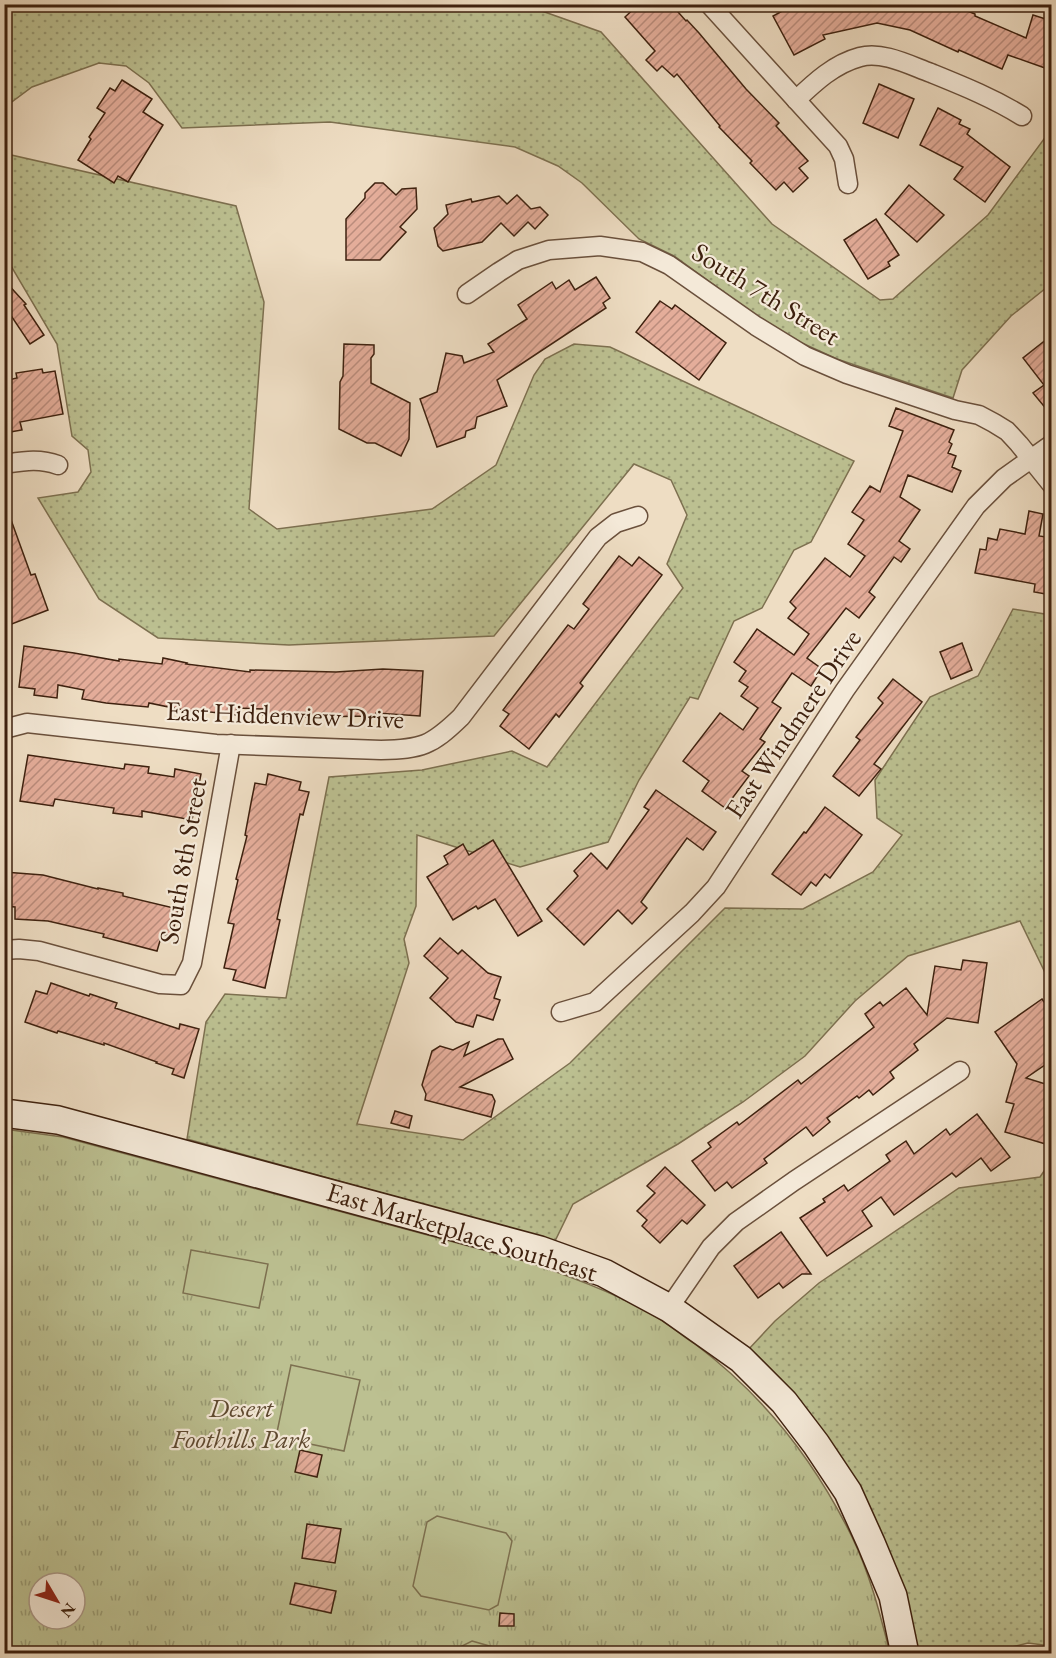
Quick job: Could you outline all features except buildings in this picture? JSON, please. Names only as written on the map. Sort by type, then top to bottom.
[{"type":"street","points":[[709,4],[838,146],[844,159],[848,184]]},
{"type":"street","points":[[796,100],[831,69],[863,56],[879,56],[896,60],[981,93],[1022,116]]},
{"type":"street","name":"South 7th Street","points":[[467,294],[518,260],[549,250],[600,246],[642,252],[676,269],[756,326],[805,356],[880,386],[979,416],[1006,431],[1052,485]]},
{"type":"street","name":"East Windmere Drive","points":[[561,1012],[596,1002],[692,913],[716,887],[844,690],[976,506],[1004,478],[1052,444]]},
{"type":"street","points":[[4,464],[46,460],[58,465]]},
{"type":"street","name":"East Hiddenview Drive","points":[[5,726],[27,723],[216,744],[404,749],[423,746],[441,736],[461,717],[598,537],[616,523],[638,516]]},
{"type":"street","name":"South 8th Street","points":[[4,950],[39,951],[160,984],[181,985],[192,963],[231,744]]},
{"type":"street","points":[[669,1308],[711,1247],[736,1222],[960,1071]]},
{"type":"street","name":"East Marketplace Southeast","points":[[4,1113],[76,1124],[540,1250],[604,1273],[669,1308],[741,1359],[784,1402],[816,1444],[848,1492],[872,1543],[893,1596],[905,1653]]},
{"type":"green space","points":[[5,5],[525,5],[601,32],[772,224],[880,300],[893,299],[988,215],[1047,135],[1051,122],[1051,284],[1011,316],[962,370],[953,398],[837,359],[780,333],[674,256],[639,239],[582,183],[558,166],[515,147],[330,122],[182,128],[149,83],[126,66],[99,63],[32,87],[5,107]]},
{"type":"green space","points":[[4,149],[7,154],[236,206],[264,302],[249,509],[277,529],[432,509],[496,465],[534,375],[545,359],[574,344],[610,347],[854,461],[811,542],[794,550],[762,608],[734,621],[698,699],[690,697],[639,780],[608,842],[520,867],[417,835],[416,906],[404,939],[409,963],[357,1124],[463,1140],[570,1063],[725,908],[803,909],[873,872],[902,835],[877,818],[875,780],[930,697],[978,676],[1013,609],[1051,615],[1051,985],[1020,921],[908,956],[855,1001],[805,1056],[743,1102],[678,1144],[573,1204],[555,1241],[187,1139],[206,1022],[225,994],[286,998],[329,777],[422,770],[512,751],[547,767],[683,588],[667,564],[687,515],[671,480],[634,464],[494,636],[289,645],[158,638],[99,599],[38,498],[78,492],[91,472],[88,450],[72,436],[57,344],[5,258]]},
{"type":"green space","name":"Desert Foothills Park","points":[[4,1129],[63,1137],[528,1262],[605,1291],[662,1320],[720,1364],[743,1385],[765,1407],[804,1456],[852,1537],[874,1594],[890,1653],[5,1653]]},
{"type":"green space","points":[[1051,1161],[1051,1646],[1028,1643],[987,1653],[919,1653],[902,1588],[874,1516],[840,1455],[747,1351],[775,1321],[819,1283],[959,1188],[1040,1177]]},
{"type":"green space","points":[[191,1250],[268,1264],[259,1308],[183,1293]]},
{"type":"green space","points":[[291,1365],[360,1380],[344,1451],[276,1437]]},
{"type":"green space","points":[[437,1516],[506,1533],[512,1541],[498,1605],[489,1610],[421,1596],[413,1586],[427,1522]]},
{"type":"green space","points":[[472,1641],[514,1653],[457,1653],[458,1648]]}]
